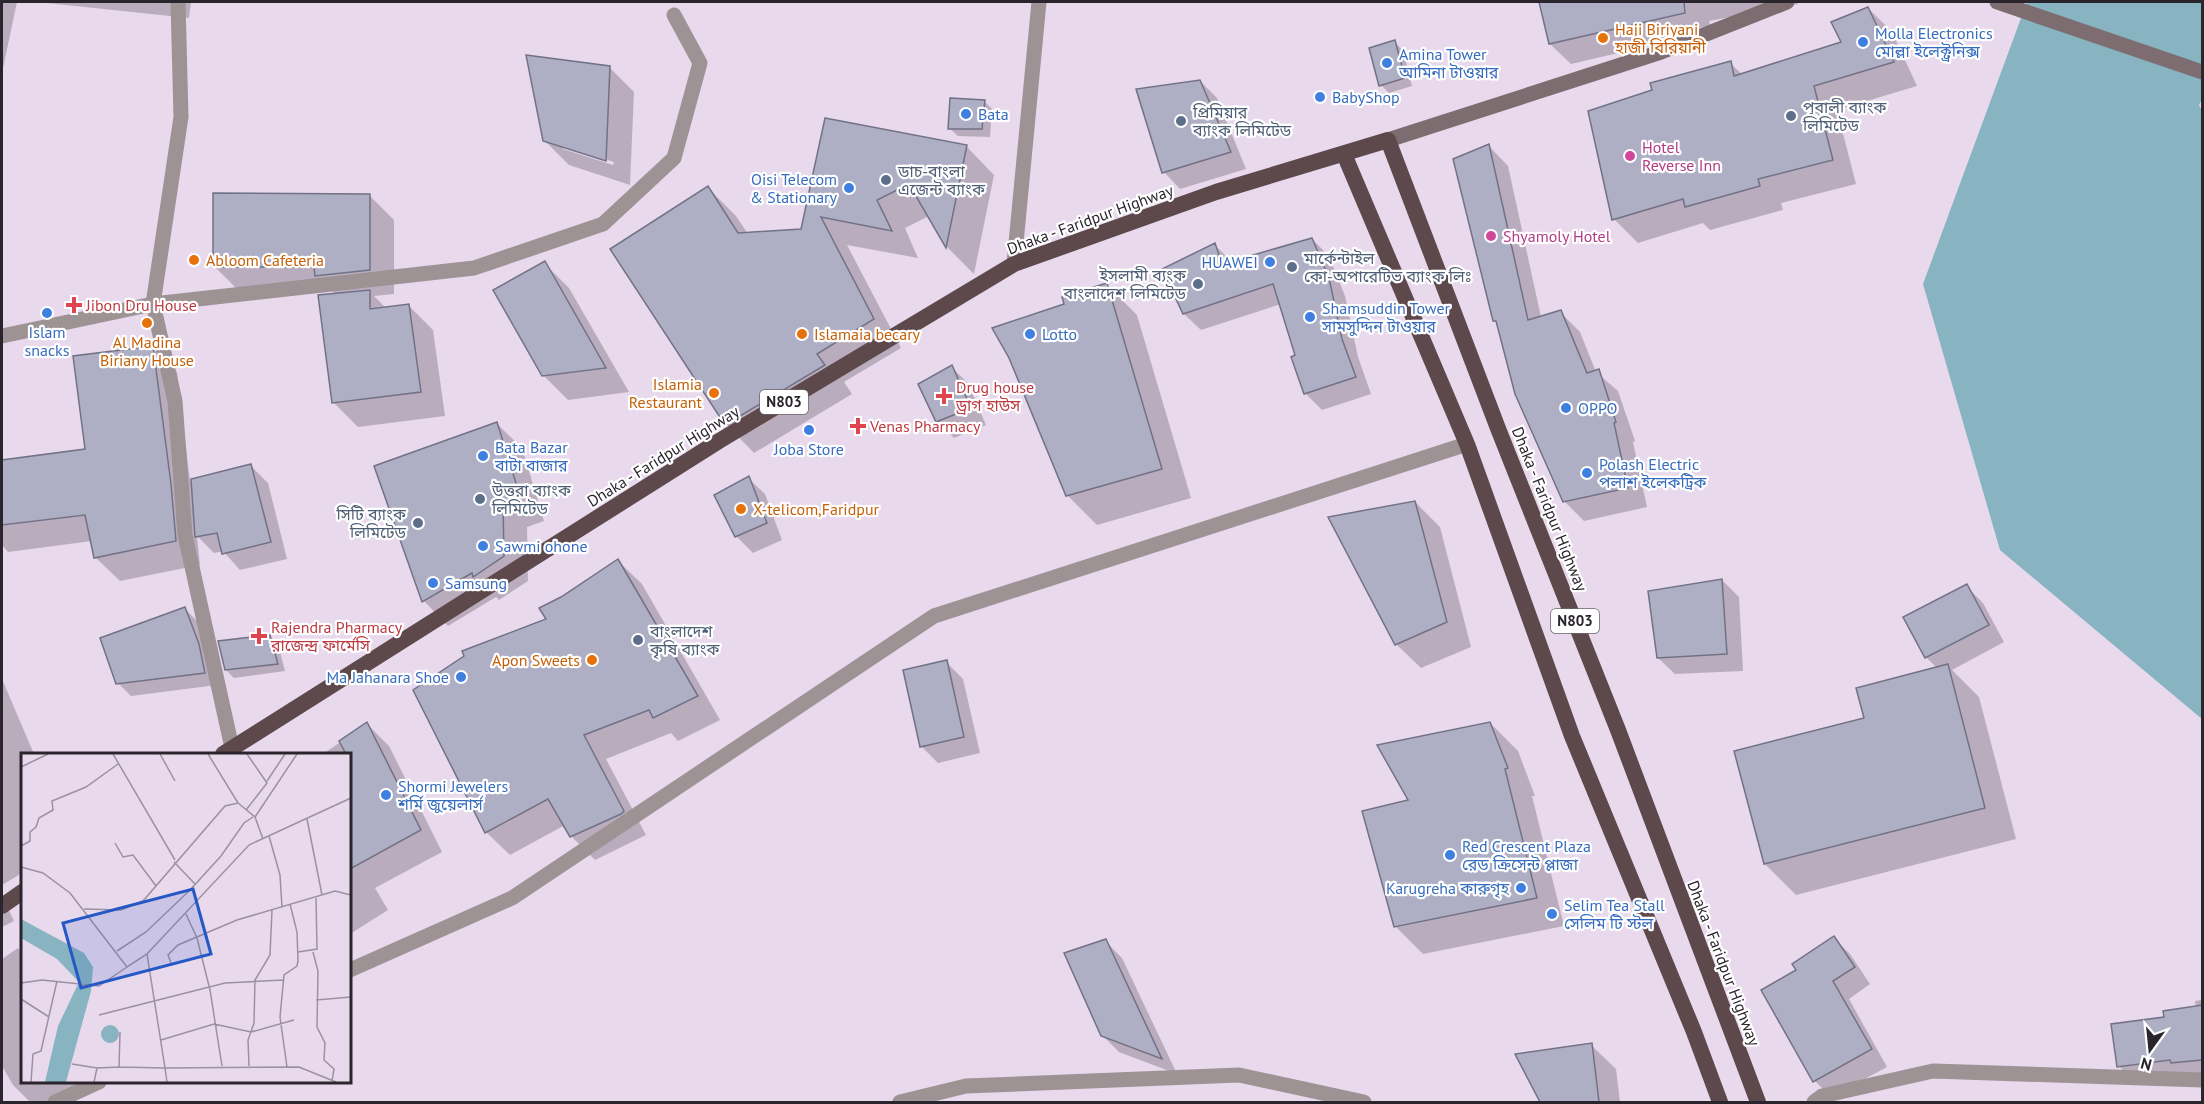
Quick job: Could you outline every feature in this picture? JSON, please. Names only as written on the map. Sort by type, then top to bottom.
[{"type":"highway","name":"Dhaka - Faridpur Highway","points":[[228,752],[709,448],[1014,264],[1216,192],[1388,140],[1499,431],[1618,730],[1758,1102]]},
{"type":"highway","name":"N803","points":[[1344,154],[1467,444],[1572,736],[1694,1032],[1720,1102]]},
{"type":"highway","points":[[2,906],[21,893]]},
{"type":"main road","points":[[1388,140],[1661,52],[1786,2]]},
{"type":"main road","points":[[1997,2],[2202,72]]},
{"type":"street","points":[[178,2],[181,117],[153,304],[175,401],[185,536],[228,752]]},
{"type":"street","points":[[1014,264],[1039,2]]},
{"type":"street","points":[[2,336],[153,304],[474,268],[603,224],[674,158],[700,63],[674,15]]},
{"type":"street","points":[[351,970],[512,898],[934,616],[1467,444]]},
{"type":"street","points":[[1814,1102],[1822,1096],[1933,1071],[2202,1080]]},
{"type":"street","points":[[900,1102],[966,1086],[1239,1075],[1364,1102]]},
{"type":"street","points":[[55,1102],[97,1083]]},
{"type":"water","points":[[2027,2],[2202,2],[2202,99],[2199,105],[2202,111],[2202,719],[2000,550],[1923,284]]},
{"type":"building","points":[[1539,2],[1684,2],[1685,13],[1549,44]]},
{"type":"building","points":[[1868,7],[1894,62],[1814,86],[1833,160],[1758,179],[1760,186],[1685,207],[1683,199],[1612,220],[1588,111],[1652,90],[1650,83],[1731,61],[1734,76],[1841,42],[1831,22]]},
{"type":"building","name":"Amina Tower আমিনা টাওয়ার","points":[[1395,40],[1405,78],[1379,86],[1369,48]]},
{"type":"building","points":[[526,55],[610,66],[606,161],[543,141]]},
{"type":"building","name":"প্রিমিয়ার ব্যাংক লিমিটেড","points":[[1200,80],[1231,152],[1162,173],[1136,89]]},
{"type":"building","name":"Bata","points":[[950,98],[985,100],[982,129],[948,129]]},
{"type":"building","points":[[825,118],[967,145],[946,248],[909,184],[877,200],[892,231],[821,217],[874,319],[817,354],[825,365],[725,425],[610,249],[708,186],[738,233],[801,229]]},
{"type":"building","points":[[1489,144],[1528,320],[1561,310],[1587,373],[1599,369],[1616,422],[1614,423],[1628,488],[1563,502],[1515,394],[1496,321],[1493,321],[1453,159]]},
{"type":"building","points":[[213,193],[370,194],[370,270],[315,276],[314,267],[213,267]]},
{"type":"building","points":[[1312,238],[1329,278],[1342,339],[1356,377],[1304,394],[1291,357],[1295,355],[1273,284],[1183,314],[1162,269],[1215,243],[1222,264]]},
{"type":"building","points":[[545,261],[606,368],[542,376],[493,290]]},
{"type":"building","points":[[1107,283],[1162,469],[1066,496],[1009,358],[992,328],[1064,304],[1062,297]]},
{"type":"building","points":[[370,290],[370,309],[409,304],[421,392],[332,403],[318,295]]},
{"type":"building","points":[[153,346],[176,541],[94,558],[85,515],[2,525],[2,460],[85,449],[73,356]]},
{"type":"building","name":"Drug house ড্রাগ হাউস","points":[[952,365],[971,408],[936,422],[918,384]]},
{"type":"building","points":[[497,422],[520,496],[503,503],[504,556],[473,577],[472,573],[422,602],[374,466]]},
{"type":"building","points":[[251,464],[271,542],[222,554],[217,533],[195,537],[191,479]]},
{"type":"building","name":"X-telicom,Faridpur","points":[[749,476],[767,523],[735,537],[714,495]]},
{"type":"building","points":[[1415,501],[1447,622],[1395,645],[1328,517]]},
{"type":"building","points":[[618,559],[698,696],[653,718],[649,710],[584,735],[624,811],[621,814],[570,837],[548,799],[485,833],[413,690],[464,656],[462,651],[546,619],[539,608],[561,597]]},
{"type":"building","points":[[1722,579],[1727,654],[1657,658],[1648,591]]},
{"type":"building","points":[[1967,584],[1989,625],[1925,658],[1903,617]]},
{"type":"building","points":[[185,607],[199,644],[205,673],[116,684],[100,638]]},
{"type":"building","points":[[270,635],[278,664],[225,670],[218,641]]},
{"type":"building","points":[[947,660],[964,737],[920,747],[903,670]]},
{"type":"building","points":[[1948,664],[1985,808],[1764,864],[1734,751],[1864,718],[1856,688]]},
{"type":"building","name":"Shormi Jewelers শর্মি জুয়েলার্স","points":[[367,722],[421,830],[351,868],[351,753],[345,753],[339,741]]},
{"type":"building","name":"Red Crescent Plaza রেড ক্রিসেন্ট প্লাজা","points":[[1490,722],[1508,768],[1505,769],[1537,898],[1394,927],[1362,811],[1408,800],[1377,745]]},
{"type":"building","points":[[1834,936],[1855,967],[1833,981],[1872,1049],[1813,1082],[1761,990],[1796,970],[1792,964]]},
{"type":"building","points":[[1106,939],[1162,1059],[1101,1036],[1064,953]]},
{"type":"building","points":[[2202,1005],[2202,1060],[2171,1063],[2170,1060],[2117,1067],[2111,1024],[2164,1017],[2163,1011]]},
{"type":"building","points":[[1592,1043],[1599,1102],[1540,1102],[1515,1054]]},
{"type":"place","name":"Haji Biriyani হাজী বিরিয়ানী","points":[[1603,38]]},
{"type":"place","name":"Molla Electronics মোল্লা ইলেক্ট্রনিক্স","points":[[1863,42]]},
{"type":"place","name":"Amina Tower আমিনা টাওয়ার","points":[[1387,63]]},
{"type":"place","name":"BabyShop","points":[[1320,97]]},
{"type":"place","name":"Bata","points":[[966,114]]},
{"type":"place","name":"পূবালী ব্যাংক লিমিটেড","points":[[1791,116]]},
{"type":"place","name":"প্রিমিয়ার ব্যাংক লিমিটেড","points":[[1181,121]]},
{"type":"place","name":"Hotel Reverse Inn","points":[[1630,156]]},
{"type":"place","name":"ডাচ-বাংলা এজেন্ট ব্যাংক","points":[[886,180]]},
{"type":"place","name":"Oisi Telecom & Stationary","points":[[849,188]]},
{"type":"place","name":"Shyamoly Hotel","points":[[1491,236]]},
{"type":"place","name":"Abloom Cafeteria","points":[[194,260]]},
{"type":"place","name":"HUAWEI","points":[[1270,262]]},
{"type":"place","name":"মার্কেন্টাইল কো-অপারেটিভ ব্যাংক লিঃ","points":[[1292,267]]},
{"type":"place","name":"ইসলামী ব্যংক বাংলাদেশ লিমিটেড","points":[[1198,284]]},
{"type":"place","name":"Jibon Dru House","points":[[74,305]]},
{"type":"place","name":"Islam snacks","points":[[47,313]]},
{"type":"place","name":"Shamsuddin Tower সামসুদ্দিন টাওয়ার","points":[[1310,317]]},
{"type":"place","name":"Al Madina Biriany House","points":[[147,323]]},
{"type":"place","name":"Islamaia becary","points":[[802,334]]},
{"type":"place","name":"Lotto","points":[[1030,334]]},
{"type":"place","name":"Islamia Restaurant","points":[[714,393]]},
{"type":"place","name":"Drug house ড্রাগ হাউস","points":[[944,396]]},
{"type":"place","name":"OPPO","points":[[1566,408]]},
{"type":"place","name":"Venas Pharmacy","points":[[858,426]]},
{"type":"place","name":"Joba Store","points":[[809,430]]},
{"type":"place","name":"Bata Bazar বাটা বাজার","points":[[483,456]]},
{"type":"place","name":"Polash Electric পলাশ ইলেকট্রিক","points":[[1587,473]]},
{"type":"place","name":"উত্তরা ব্যাংক লিমিটেড","points":[[480,499]]},
{"type":"place","name":"X-telicom,Faridpur","points":[[741,509]]},
{"type":"place","name":"সিটি ব্যাংক লিমিটেড","points":[[418,523]]},
{"type":"place","name":"Sawmi ohone","points":[[483,546]]},
{"type":"place","name":"Samsung","points":[[433,583]]},
{"type":"place","name":"Rajendra Pharmacy রাজেন্দ্র ফার্মেসি","points":[[259,636]]},
{"type":"place","name":"বাংলাদেশ কৃষি ব্যাংক","points":[[638,640]]},
{"type":"place","name":"Apon Sweets","points":[[592,660]]},
{"type":"place","name":"Ma Jahanara Shoe","points":[[461,677]]},
{"type":"place","name":"Shormi Jewelers শর্মি জুয়েলার্স","points":[[386,795]]},
{"type":"place","name":"Red Crescent Plaza রেড ক্রিসেন্ট প্লাজা","points":[[1450,855]]},
{"type":"place","name":"Karugreha কারুগৃহ","points":[[1521,888]]},
{"type":"place","name":"Selim Tea Stall সেলিম টি স্টল","points":[[1552,914]]}]
